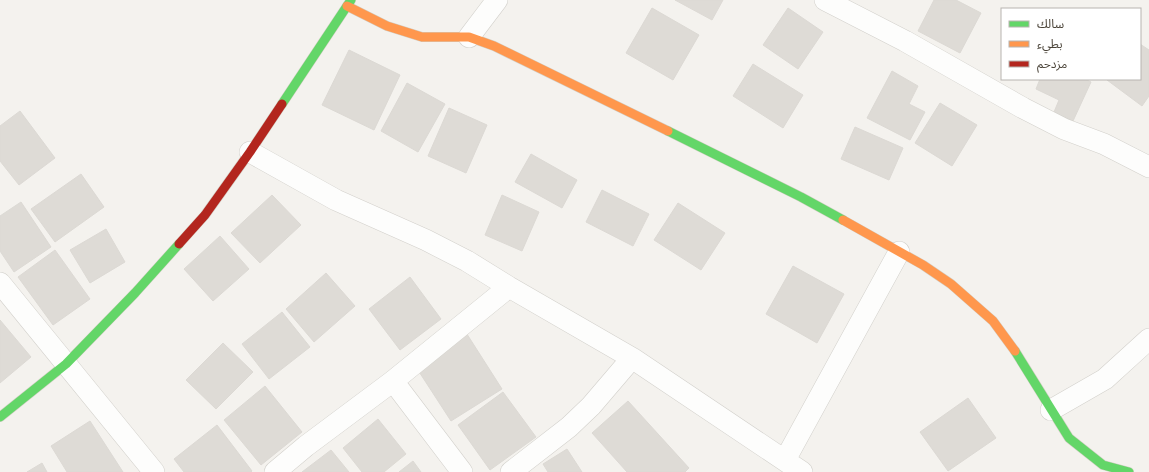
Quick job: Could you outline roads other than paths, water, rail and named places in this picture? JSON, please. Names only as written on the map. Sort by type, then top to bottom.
[{"type":"street","points":[[469,37],[497,0]]},
{"type":"street","points":[[825,0],[905,41],[1023,108],[1064,129],[1104,144],[1149,167]]},
{"type":"street","points":[[0,417],[66,364],[135,293],[205,215],[250,152],[349,3],[387,26],[422,37],[469,37],[494,46],[801,197],[923,266],[951,284],[993,321],[1020,356],[1069,438],[1103,465],[1129,472]]},
{"type":"street","points":[[250,152],[336,200],[426,240],[467,261],[632,358],[802,472]]},
{"type":"street","points":[[785,460],[899,252]]},
{"type":"street","points":[[0,283],[154,472]]},
{"type":"street","points":[[274,472],[306,446],[393,381],[509,287]]},
{"type":"street","points":[[1051,410],[1105,379],[1149,339]]},
{"type":"street","points":[[512,472],[569,427],[591,406],[632,358]]},
{"type":"street","points":[[393,381],[462,472]]}]
